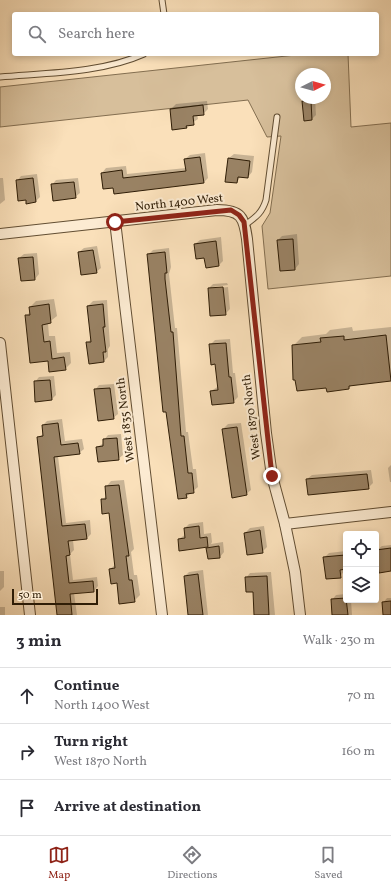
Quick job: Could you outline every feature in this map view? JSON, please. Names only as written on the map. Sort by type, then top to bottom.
[{"type":"street","name":"North 1400 West","points":[[0,234],[217,210],[231,210],[239,215]]},
{"type":"street","name":"West 1870 North","points":[[239,215],[245,224],[266,433],[272,476],[286,524],[295,572],[300,615]]},
{"type":"street","name":"West 1835 North","points":[[115,222],[162,615]]},
{"type":"street","points":[[0,343],[30,615]]},
{"type":"street","points":[[286,524],[391,512]]},
{"type":"lane","points":[[162,0],[164,12]]},
{"type":"lane","points":[[0,77],[93,68],[117,63],[138,56]]},
{"type":"lane","points":[[245,224],[258,217],[264,205],[277,117]]},
{"type":"shaded area","points":[[287,56],[348,56],[351,127],[391,123],[391,276],[268,289],[262,226],[270,213],[281,136],[267,137],[248,100],[0,127],[0,87]]},
{"type":"building","points":[[302,104],[311,104],[312,120],[304,121]]},
{"type":"building","points":[[203,105],[204,115],[193,116],[194,125],[186,126],[187,128],[172,130],[170,109]]},
{"type":"building","points":[[200,157],[204,183],[114,194],[113,188],[103,189],[101,173],[122,170],[123,178],[186,171],[184,159]]},
{"type":"building","points":[[228,158],[250,161],[248,178],[238,177],[237,183],[225,182]]},
{"type":"building","points":[[33,178],[36,202],[26,204],[26,200],[18,201],[16,180]]},
{"type":"building","points":[[74,182],[76,198],[53,201],[51,184]]},
{"type":"building","points":[[293,239],[295,270],[280,271],[277,240]]},
{"type":"building","points":[[216,241],[219,266],[206,268],[204,258],[196,259],[194,244]]},
{"type":"building","points":[[93,250],[97,273],[81,275],[78,252]]},
{"type":"building","points":[[165,252],[167,273],[165,273],[165,279],[171,332],[173,332],[181,436],[184,436],[188,473],[192,473],[194,493],[186,494],[187,498],[178,499],[166,412],[163,412],[147,254]]},
{"type":"building","points":[[33,257],[35,280],[21,281],[18,258]]},
{"type":"building","points":[[223,287],[226,315],[210,316],[208,288]]},
{"type":"building","points":[[49,304],[51,323],[42,325],[44,342],[50,341],[52,359],[64,357],[66,370],[49,372],[48,361],[30,363],[25,315],[30,315],[29,307]]},
{"type":"building","points":[[103,304],[105,327],[103,327],[106,352],[103,352],[104,362],[89,364],[86,342],[91,342],[87,306]]},
{"type":"building","points":[[386,335],[391,381],[349,386],[349,389],[327,392],[326,388],[297,391],[295,380],[293,380],[292,345],[321,342],[320,338],[344,336],[344,340]]},
{"type":"building","points":[[226,343],[229,377],[231,377],[234,403],[212,405],[210,391],[218,390],[215,364],[211,365],[209,344]]},
{"type":"building","points":[[50,380],[52,400],[35,402],[34,381]]},
{"type":"building","points":[[110,388],[114,419],[98,421],[94,389]]},
{"type":"building","points":[[58,423],[61,445],[78,443],[80,454],[54,457],[62,526],[85,524],[87,539],[68,541],[70,555],[66,556],[69,583],[93,581],[94,592],[70,594],[72,615],[57,615],[37,437],[43,436],[42,425]]},
{"type":"building","points":[[237,427],[247,495],[232,498],[222,429]]},
{"type":"building","points":[[117,438],[119,460],[98,462],[96,447],[103,446],[103,439]]},
{"type":"building","points":[[367,474],[369,489],[308,495],[306,479]]},
{"type":"building","points":[[119,485],[129,556],[126,556],[129,580],[132,580],[135,602],[119,604],[117,583],[111,584],[109,569],[115,568],[109,513],[102,514],[101,499],[106,499],[105,486]]},
{"type":"building","points":[[199,526],[200,538],[207,537],[208,547],[179,551],[178,539],[185,538],[184,528]]},
{"type":"building","points":[[260,530],[263,553],[247,555],[244,533]]},
{"type":"building","points":[[219,546],[220,558],[208,559],[206,548]]},
{"type":"building","points":[[391,548],[391,571],[379,573],[379,550]]},
{"type":"building","points":[[343,555],[343,570],[340,570],[341,578],[326,579],[323,557]]},
{"type":"building","points":[[198,574],[203,615],[188,615],[184,576]]},
{"type":"building","points":[[267,576],[269,615],[254,615],[253,592],[246,592],[245,577]]},
{"type":"building","points":[[343,598],[343,603],[347,603],[348,615],[332,615],[331,599]]},
{"type":"building","points":[[391,601],[391,615],[383,615],[382,602]]},
{"type":"route","points":[[115,222],[217,210],[231,210],[239,215],[244,222],[266,433],[272,476]]}]
